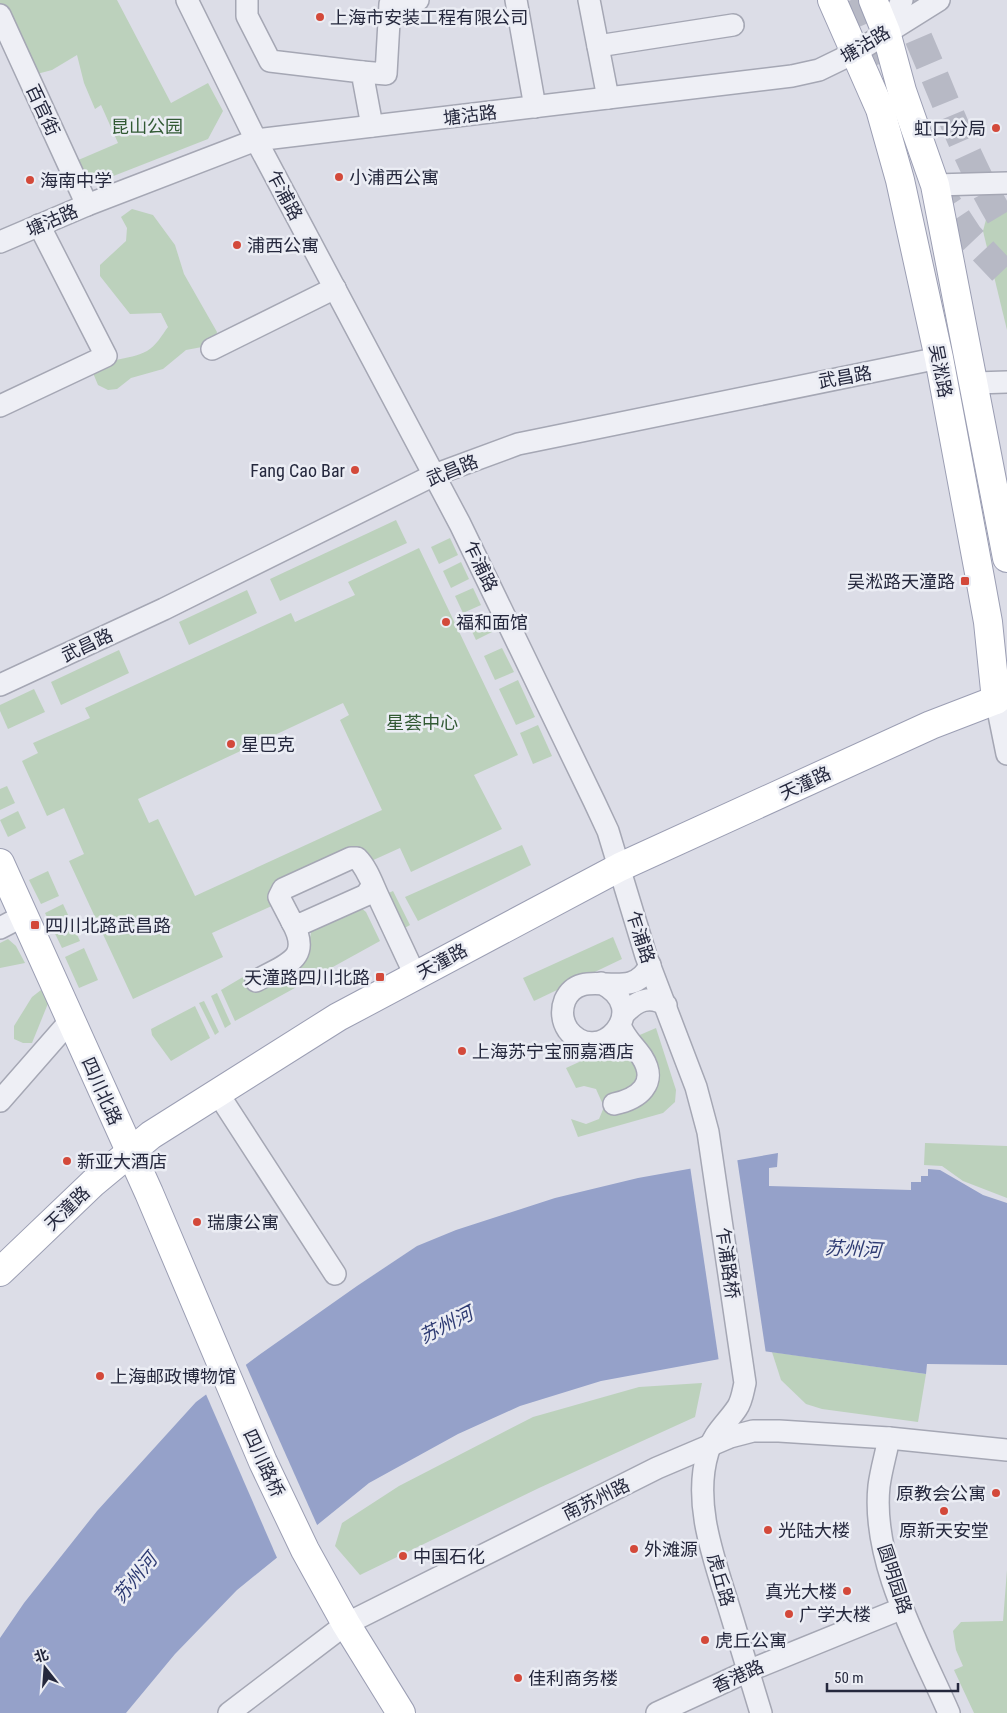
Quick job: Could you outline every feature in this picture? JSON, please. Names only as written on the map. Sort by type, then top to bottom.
[{"type":"main road","name":"吴淞路","points":[[832,0],[880,109],[898,171],[939,358],[1000,683]]},
{"type":"main road","name":"吴淞路","points":[[873,0],[886,32],[902,91],[935,185],[975,383],[1007,558]]},
{"type":"main road","name":"天潼路","points":[[0,1272],[93,1183],[130,1152],[172,1121],[338,1017],[620,867],[931,725],[974,695],[1000,683]]},
{"type":"main road","name":"四川北路","points":[[0,863],[12,922],[70,1021],[130,1152],[224,1376]]},
{"type":"main road","name":"四川路桥","points":[[224,1376],[305,1550],[346,1624]]},
{"type":"main road","points":[[346,1624],[401,1713]]},
{"type":"street","name":"乍浦路","points":[[186,0],[256,140],[465,533],[598,809],[608,831],[650,965],[696,1087],[713,1159]]},
{"type":"street","points":[[247,0],[247,16],[270,61],[386,74],[390,4],[418,0]]},
{"type":"street","points":[[516,0],[535,107]]},
{"type":"street","points":[[589,0],[608,98]]},
{"type":"street","points":[[886,32],[902,0]]},
{"type":"street","points":[[886,32],[912,0]]},
{"type":"street","name":"塘沽路","points":[[0,242],[87,205],[256,140],[792,76],[819,70],[856,52],[939,0]]},
{"type":"street","name":"百官街","points":[[0,15],[87,205]]},
{"type":"street","points":[[598,46],[733,26]]},
{"type":"street","points":[[362,72],[372,126]]},
{"type":"street","points":[[935,185],[1007,183]]},
{"type":"street","points":[[0,406],[106,356],[39,225]]},
{"type":"street","points":[[212,349],[335,288]]},
{"type":"street","name":"武昌路","points":[[0,684],[164,609],[434,475],[518,444],[939,358]]},
{"type":"street","points":[[975,383],[1007,382]]},
{"type":"street","name":"吴淞路","points":[[1000,683],[1007,754]]},
{"type":"street","points":[[256,981],[295,958],[301,942],[301,921],[280,897],[283,889],[351,858],[357,858],[363,864],[372,892],[415,975]]},
{"type":"street","points":[[301,921],[372,892]]},
{"type":"street","points":[[636,1050],[616,1041],[589,1042],[580,1040],[566,1027],[563,1018],[566,999],[580,985],[601,983],[616,985],[637,980],[646,973],[650,965]]},
{"type":"street","points":[[601,983],[618,995],[624,1038],[636,1050],[645,1066],[647,1079],[645,1088],[631,1100],[614,1104]]},
{"type":"street","points":[[602,1041],[615,1033],[622,1020],[642,1000],[656,999],[666,1005]]},
{"type":"street","points":[[0,1101],[70,1021]]},
{"type":"street","points":[[217,1092],[336,1274]]},
{"type":"street","name":"乍浦路桥","points":[[710,1445],[716,1434],[738,1408],[745,1383],[713,1159]]},
{"type":"street","name":"南苏州路","points":[[229,1713],[346,1624],[657,1468],[710,1445],[753,1431],[889,1438],[1007,1450]]},
{"type":"street","name":"圆明园路","points":[[889,1438],[879,1487],[880,1534],[903,1608],[949,1713]]},
{"type":"street","name":"虎丘路","points":[[710,1445],[703,1476],[704,1506],[708,1533],[760,1713]]},
{"type":"street","name":"香港路","points":[[657,1713],[748,1671],[903,1608]]},
{"type":"green space","name":"昆山公园","points":[[0,0],[117,0],[171,103],[208,83],[223,111],[208,139],[93,184],[84,181],[76,161],[118,143],[101,105],[95,109],[84,83],[77,55],[52,70],[33,75],[0,5]]},
{"type":"green space","points":[[1007,205],[1007,330],[983,231],[988,212]]},
{"type":"green space","points":[[132,209],[153,215],[175,245],[184,274],[217,332],[215,340],[202,347],[186,350],[163,369],[131,378],[117,389],[108,390],[98,385],[93,373],[99,367],[112,361],[132,357],[147,351],[156,343],[168,327],[161,313],[130,314],[100,276],[100,265],[126,241],[127,228],[121,217]]},
{"type":"green space","points":[[396,520],[407,543],[280,601],[270,579]]},
{"type":"green space","points":[[450,538],[458,555],[439,564],[431,547]]},
{"type":"green space","name":"星荟中心","points":[[419,548],[518,755],[474,775],[502,829],[411,872],[400,848],[212,933],[223,957],[133,999],[69,861],[84,854],[64,808],[47,816],[22,761],[38,753],[33,743],[90,718],[85,708],[291,613],[295,622],[355,595],[348,582]],"holes":[[[343,703],[349,715],[340,720],[382,810],[195,896],[158,819],[149,823],[138,799]]]},
{"type":"green space","points":[[461,562],[469,579],[451,588],[443,571]]},
{"type":"green space","points":[[473,588],[481,605],[463,613],[455,596]]},
{"type":"green space","points":[[247,590],[257,613],[189,645],[179,622]]},
{"type":"green space","points":[[486,614],[494,631],[476,640],[468,623]]},
{"type":"green space","points":[[502,648],[514,672],[495,680],[484,656]]},
{"type":"green space","points":[[119,650],[129,673],[61,705],[51,682]]},
{"type":"green space","points":[[518,680],[535,717],[516,725],[499,689]]},
{"type":"green space","points":[[34,689],[45,712],[8,729],[0,711],[0,705]]},
{"type":"green space","points":[[538,725],[552,756],[533,764],[520,733]]},
{"type":"green space","points":[[7,786],[15,803],[0,810],[0,789]]},
{"type":"green space","points":[[18,811],[26,828],[8,837],[0,820]]},
{"type":"green space","points":[[522,845],[531,865],[418,921],[405,897]]},
{"type":"green space","points":[[48,871],[59,896],[41,904],[29,880]]},
{"type":"green space","points":[[393,891],[410,925],[401,930],[384,895]]},
{"type":"green space","points":[[63,904],[80,941],[62,948],[45,913]]},
{"type":"green space","points":[[360,907],[366,912],[380,941],[235,1021],[221,990],[248,974],[259,991],[280,979],[301,961],[312,928]]},
{"type":"green space","points":[[613,937],[622,959],[534,1001],[523,978]]},
{"type":"green space","points":[[8,939],[16,946],[25,963],[0,968],[0,943]]},
{"type":"green space","points":[[84,948],[98,980],[79,988],[65,957]]},
{"type":"green space","points":[[41,990],[49,1001],[32,1043],[23,1043],[14,1039],[14,1026],[32,997]]},
{"type":"green space","points":[[217,993],[231,1024],[225,1028],[211,996]]},
{"type":"green space","points":[[204,1001],[219,1032],[215,1035],[199,1003]]},
{"type":"green space","points":[[195,1006],[210,1038],[171,1061],[152,1035],[151,1029]]},
{"type":"green space","points":[[656,1028],[676,1090],[675,1102],[663,1113],[578,1137],[571,1119],[586,1124],[599,1119],[604,1107],[596,1089],[584,1086],[576,1088],[566,1068],[614,1046],[625,1052],[633,1061],[636,1079],[633,1085],[645,1099],[635,1037]]},
{"type":"green space","points":[[925,1143],[1007,1146],[1007,1198],[963,1181],[942,1166],[924,1165]]},
{"type":"green space","points":[[772,1352],[926,1374],[918,1422],[822,1409],[806,1404],[781,1380]]},
{"type":"green space","points":[[702,1383],[695,1417],[539,1488],[360,1575],[335,1546],[342,1523],[399,1486],[533,1417],[639,1387]]},
{"type":"green space","points":[[1007,1570],[1007,1713],[974,1713],[954,1670],[963,1666],[956,1650],[953,1631],[961,1622],[1003,1621]]},
{"type":"water","name":"苏州河","points":[[778,1153],[777,1167],[769,1168],[769,1186],[911,1190],[911,1182],[921,1182],[921,1176],[928,1176],[928,1169],[940,1170],[983,1195],[1007,1203],[1007,1365],[927,1364],[926,1374],[763,1351],[601,1381],[520,1406],[458,1434],[369,1483],[237,1590],[175,1654],[126,1713],[0,1713],[0,1638],[24,1603],[97,1511],[196,1402],[259,1355],[417,1246],[456,1230],[555,1198],[638,1178]]},
{"type":"pier","points":[[737,1158],[766,1354],[719,1362],[690,1166]]},
{"type":"pier","points":[[245,1363],[318,1527],[278,1560],[205,1392]]},
{"type":"tunnel","points":[[851,0],[899,114]]},
{"type":"tunnel","points":[[901,0],[963,145],[1007,228]]},
{"type":"tunnel","points":[[934,183],[969,236],[1007,276]]},
{"type":"place","name":"上海市安装工程有限公司","points":[[320,17]]},
{"type":"place","name":"虹口分局","points":[[996,128]]},
{"type":"place","name":"小浦西公寓","points":[[339,177]]},
{"type":"place","name":"海南中学","points":[[30,180]]},
{"type":"place","name":"浦西公寓","points":[[237,245]]},
{"type":"place","name":"Fang Cao Bar","points":[[355,470]]},
{"type":"place","name":"吴淞路天潼路","points":[[965,581]]},
{"type":"place","name":"福和面馆","points":[[446,622]]},
{"type":"place","name":"星巴克","points":[[231,744]]},
{"type":"place","name":"四川北路武昌路","points":[[35,925]]},
{"type":"place","name":"天潼路四川北路","points":[[380,977]]},
{"type":"place","name":"上海苏宁宝丽嘉酒店","points":[[462,1051]]},
{"type":"place","name":"新亚大酒店","points":[[67,1161]]},
{"type":"place","name":"瑞康公寓","points":[[197,1222]]},
{"type":"place","name":"上海邮政博物馆","points":[[100,1376]]},
{"type":"place","name":"原教会公寓","points":[[996,1493]]},
{"type":"place","name":"原新天安堂","points":[[944,1511]]},
{"type":"place","name":"光陆大楼","points":[[768,1530]]},
{"type":"place","name":"外滩源","points":[[634,1549]]},
{"type":"place","name":"中国石化","points":[[403,1556]]},
{"type":"place","name":"真光大楼","points":[[847,1591]]},
{"type":"place","name":"广学大楼","points":[[789,1614]]},
{"type":"place","name":"虎丘公寓","points":[[705,1640]]},
{"type":"place","name":"佳利商务楼","points":[[518,1678]]}]
